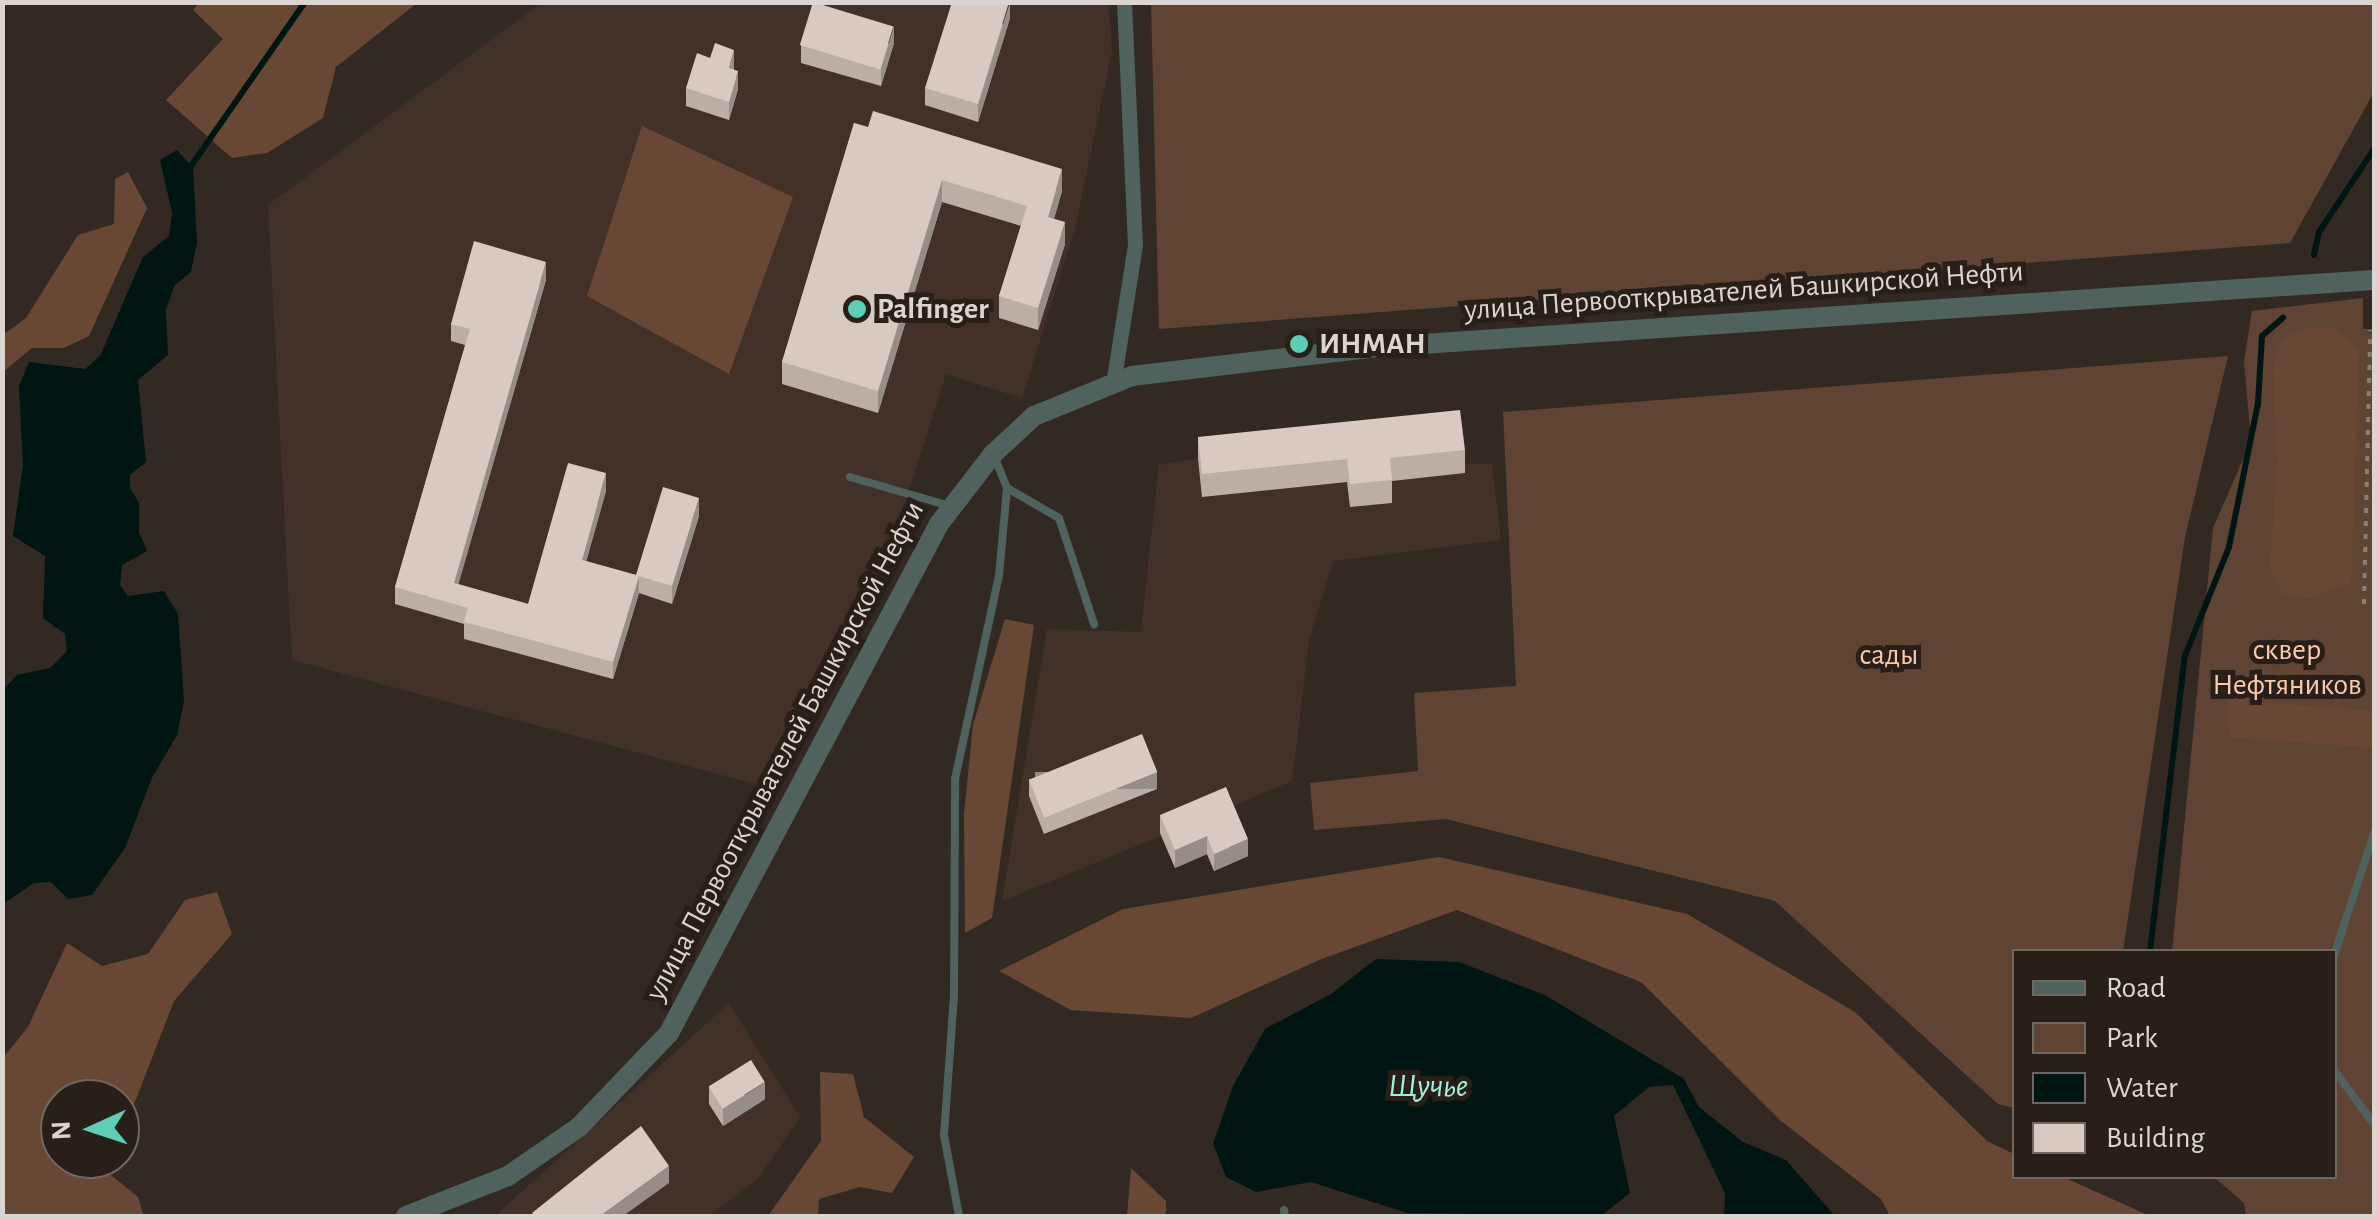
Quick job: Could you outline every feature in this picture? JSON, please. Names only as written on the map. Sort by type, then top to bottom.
[{"type":"street","points":[[1114,384],[1135,245],[1124,2]]},
{"type":"street","name":"улица Первооткрывателей Башкирской Нефти","points":[[406,1216],[508,1176],[579,1127],[669,1034],[950,506],[994,454],[1034,416],[1114,384],[1378,347],[2374,280]]},
{"type":"lane","points":[[959,1216],[944,1135],[954,997],[955,779],[999,576],[1007,488],[994,454]]},
{"type":"lane","points":[[850,477],[950,506]]},
{"type":"lane","points":[[1007,488],[1059,518],[1094,624]]},
{"type":"lane","points":[[2336,949],[2374,833]]},
{"type":"lane","points":[[2337,1074],[2374,1124]]},
{"type":"path","points":[[2364,604],[2372,440],[2370,330]]},
{"type":"path","points":[[2367,539],[2374,538]]},
{"type":"shaded area","points":[[199,2],[417,3],[336,67],[323,118],[267,153],[232,158],[166,100],[223,39],[193,10]]},
{"type":"shaded area","points":[[541,3],[1109,4],[1112,51],[1075,228],[1022,398],[946,374],[888,556],[755,784],[292,660],[268,205]]},
{"type":"shaded area","points":[[642,126],[793,197],[729,374],[587,296]]},
{"type":"shaded area","points":[[128,172],[147,208],[89,336],[64,348],[32,348],[3,372],[3,335],[26,318],[78,235],[114,224],[115,179]]},
{"type":"shaded area","points":[[2332,327],[2359,348],[2351,583],[2307,599],[2283,593],[2270,570],[2277,463],[2273,369],[2281,341],[2302,329]]},
{"type":"shaded area","points":[[1198,459],[1492,464],[1501,540],[1333,561],[1309,640],[1292,781],[1228,808],[1248,856],[1214,871],[1206,854],[1175,868],[1161,836],[1002,901],[1047,629],[1141,632],[1159,465]]},
{"type":"shaded area","points":[[1005,619],[1034,625],[992,918],[965,933],[964,814],[973,725]]},
{"type":"shaded area","points":[[2227,689],[2268,703],[2374,711],[2374,748],[2229,737]]},
{"type":"shaded area","points":[[1439,857],[1687,914],[1855,1012],[1987,1141],[2012,1153],[2012,1179],[2067,1179],[2150,1216],[1890,1216],[1881,1199],[1780,1120],[1641,982],[1457,910],[1319,960],[1191,1018],[1071,1010],[999,971],[1123,909]]},
{"type":"shaded area","points":[[217,892],[232,934],[174,1001],[140,1089],[140,1079],[40,1079],[40,1179],[116,1179],[138,1197],[144,1216],[3,1216],[3,1058],[28,1027],[67,943],[102,966],[148,954],[185,900]]},
{"type":"shaded area","points":[[729,1003],[800,1117],[758,1179],[709,1216],[495,1216]]},
{"type":"shaded area","points":[[820,1072],[853,1074],[864,1117],[914,1157],[892,1193],[860,1187],[819,1199],[818,1216],[768,1216],[821,1141]]},
{"type":"shaded area","points":[[1131,1168],[1166,1201],[1166,1216],[1127,1216]]},
{"type":"green space","points":[[1151,3],[2374,3],[2374,92],[2290,243],[1159,329]]},
{"type":"green space","name":"сквер Нефтяников","points":[[2363,298],[2363,329],[2374,329],[2374,1216],[2246,1216],[2244,1203],[2216,1179],[2337,1179],[2337,949],[2172,949],[2213,528],[2251,441],[2244,361],[2252,311]]},
{"type":"green space","name":"сады","points":[[2228,356],[2185,537],[2123,949],[2012,949],[2012,1108],[1998,1104],[1775,901],[1446,819],[1314,830],[1310,783],[1418,771],[1414,693],[1516,686],[1503,412]]},
{"type":"water","points":[[177,150],[193,168],[197,243],[191,272],[165,293],[168,355],[138,380],[146,462],[130,475],[130,488],[139,503],[139,532],[147,551],[122,565],[120,585],[128,596],[164,591],[178,614],[184,701],[177,735],[152,778],[125,848],[92,895],[68,899],[51,882],[34,883],[3,904],[3,690],[17,675],[50,668],[67,651],[65,634],[43,618],[45,556],[13,536],[23,465],[19,386],[29,362],[85,369],[100,356],[143,257],[169,236],[172,213],[160,160]]},
{"type":"water","name":"Щучье","points":[[1376,959],[1459,962],[1545,995],[1684,1079],[1699,1107],[1743,1142],[1786,1160],[1835,1216],[1724,1216],[1725,1193],[1673,1085],[1649,1087],[1614,1116],[1630,1193],[1601,1216],[1407,1213],[1311,1182],[1256,1192],[1226,1177],[1213,1144],[1233,1086],[1265,1029],[1331,994]]},
{"type":"building","points":[[813,2],[893,27],[880,70],[800,45]]},
{"type":"building","points":[[952,2],[1009,2],[978,104],[925,88]]},
{"type":"building","points":[[715,43],[734,50],[729,68],[738,71],[729,102],[686,88],[697,53],[710,58]]},
{"type":"building","name":"Palfinger","points":[[873,111],[1062,169],[1048,217],[1065,222],[1038,308],[999,296],[1027,206],[942,180],[878,391],[782,362],[854,123],[868,127]]},
{"type":"building","points":[[474,241],[546,262],[454,583],[528,604],[568,463],[606,473],[582,560],[636,575],[663,487],[699,498],[672,586],[639,576],[613,662],[464,622],[468,608],[395,587],[470,329],[451,324]]},
{"type":"building","points":[[1460,410],[1465,450],[1390,458],[1392,480],[1350,484],[1347,459],[1202,474],[1198,437]]},
{"type":"building","points":[[1142,734],[1157,772],[1044,818],[1029,780]]},
{"type":"building","points":[[1226,787],[1248,839],[1214,854],[1207,836],[1175,850],[1160,815]]},
{"type":"building","points":[[751,1060],[765,1082],[722,1109],[709,1086]]},
{"type":"building","points":[[641,1126],[669,1166],[600,1216],[534,1216],[532,1213]]},
{"type":"waterway","points":[[189,169],[305,2]]},
{"type":"waterway","points":[[2314,255],[2319,232],[2374,149]]},
{"type":"waterway","points":[[159,321],[173,281]]},
{"type":"waterway","points":[[2150,949],[2185,656],[2229,547],[2258,403],[2262,336],[2283,318]]},
{"type":"place","name":"Palfinger","points":[[857,309]]},
{"type":"place","name":"ИНМАН","points":[[1299,344]]}]
